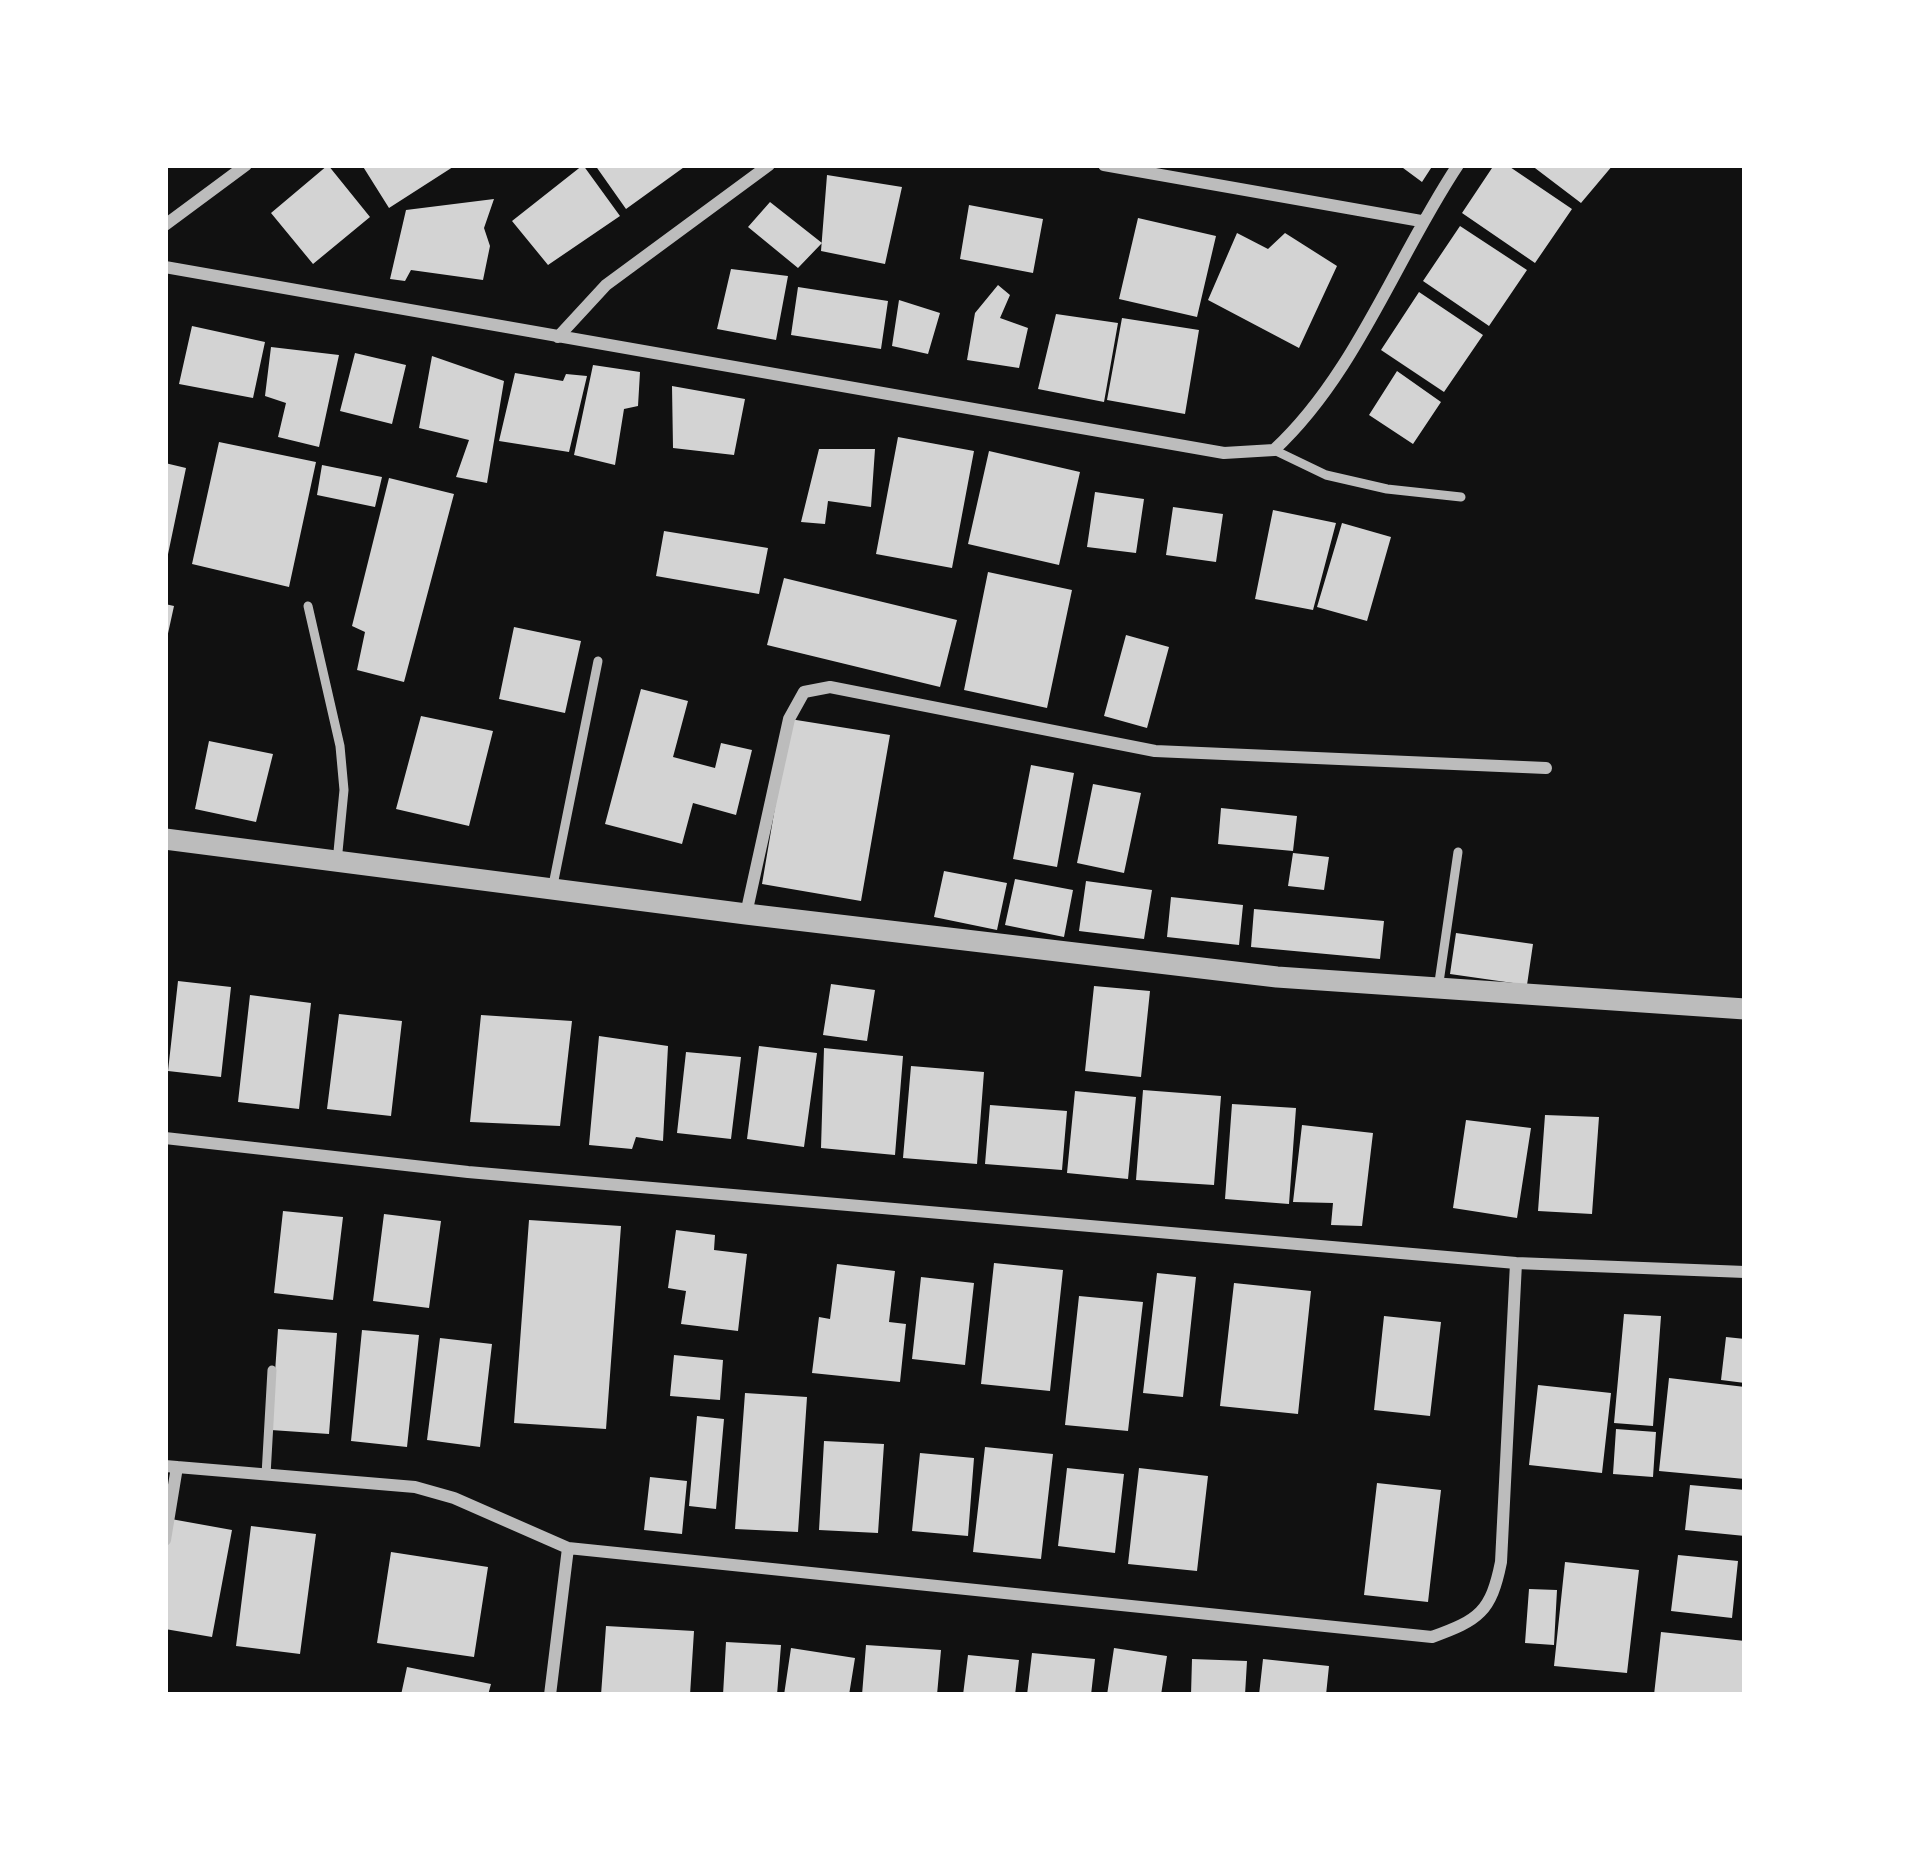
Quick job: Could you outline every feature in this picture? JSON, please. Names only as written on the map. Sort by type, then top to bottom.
[{"type":"street","points":[[165,225],[247,165]]},
{"type":"street","points":[[558,338],[606,285],[769,165]]},
{"type":"street","points":[[1104,165],[1421,220]]},
{"type":"street","points":[[165,267],[1224,453],[1274,450],[1328,393],[1421,220],[1458,165]]},
{"type":"street","points":[[746,914],[789,718],[804,692],[830,687],[1155,751],[1546,768]]},
{"type":"street","points":[[165,838],[551,890],[1277,977],[1745,1009]]},
{"type":"street","points":[[165,1138],[468,1172],[1516,1263],[1745,1272]]},
{"type":"street","points":[[165,1540],[171,1467],[415,1487],[454,1498],[568,1548],[1432,1637],[1471,1623],[1494,1597],[1501,1562],[1516,1263]]},
{"type":"street","points":[[550,1695],[568,1548]]},
{"type":"lane","points":[[1274,450],[1326,475],[1387,489],[1461,497]]},
{"type":"lane","points":[[308,606],[340,746],[344,790],[337,862]]},
{"type":"lane","points":[[551,890],[598,661]]},
{"type":"lane","points":[[1438,989],[1458,852]]},
{"type":"lane","points":[[266,1475],[272,1370]]},
{"type":"building","points":[[328,165],[370,217],[313,264],[271,213]]},
{"type":"building","points":[[362,165],[456,165],[389,208]]},
{"type":"building","points":[[583,165],[620,216],[548,265],[512,221]]},
{"type":"building","points":[[595,165],[687,165],[626,209]]},
{"type":"building","points":[[1399,165],[1433,165],[1422,182]]},
{"type":"building","points":[[1494,165],[1507,165],[1572,209],[1535,263],[1462,213]]},
{"type":"building","points":[[1531,165],[1613,165],[1581,203]]},
{"type":"building","points":[[827,175],[902,187],[885,264],[821,251]]},
{"type":"building","points":[[494,199],[484,228],[490,246],[483,280],[411,270],[405,281],[390,279],[406,210]]},
{"type":"building","points":[[770,202],[822,243],[798,268],[748,227]]},
{"type":"building","points":[[969,205],[1043,219],[1033,273],[960,259]]},
{"type":"building","points":[[1138,218],[1216,236],[1197,317],[1119,299]]},
{"type":"building","points":[[1460,226],[1527,270],[1489,326],[1423,281]]},
{"type":"building","points":[[1237,233],[1268,249],[1285,233],[1337,266],[1299,348],[1208,300]]},
{"type":"building","points":[[731,269],[788,276],[776,340],[717,329]]},
{"type":"building","points":[[998,285],[1010,295],[1000,318],[1028,328],[1019,368],[967,360],[975,313]]},
{"type":"building","points":[[798,287],[888,301],[881,349],[791,335]]},
{"type":"building","points":[[1419,292],[1483,335],[1444,392],[1381,350]]},
{"type":"building","points":[[899,300],[940,313],[928,354],[892,346]]},
{"type":"building","points":[[1056,314],[1118,323],[1104,402],[1038,389]]},
{"type":"building","points":[[1122,318],[1199,330],[1185,414],[1107,400]]},
{"type":"building","points":[[192,326],[265,342],[253,398],[179,384]]},
{"type":"building","points":[[271,347],[339,355],[319,447],[278,437],[286,403],[265,396]]},
{"type":"building","points":[[355,353],[406,365],[392,424],[340,411]]},
{"type":"building","points":[[432,356],[504,381],[487,483],[456,477],[469,440],[419,428]]},
{"type":"building","points":[[593,365],[640,372],[638,406],[624,409],[615,465],[574,455]]},
{"type":"building","points":[[1397,371],[1441,402],[1413,444],[1369,415]]},
{"type":"building","points":[[515,373],[563,381],[566,374],[587,376],[569,452],[499,441]]},
{"type":"building","points":[[672,386],[745,399],[734,455],[673,448]]},
{"type":"building","points":[[898,437],[974,451],[952,568],[876,554]]},
{"type":"building","points":[[219,442],[316,462],[289,587],[192,564]]},
{"type":"building","points":[[819,449],[875,449],[871,507],[828,501],[825,524],[801,522]]},
{"type":"building","points":[[989,451],[1080,472],[1059,565],[968,544]]},
{"type":"building","points":[[165,463],[186,468],[167,559],[165,559]]},
{"type":"building","points":[[322,465],[382,477],[375,507],[317,495]]},
{"type":"building","points":[[389,478],[454,494],[404,682],[357,670],[365,632],[352,626]]},
{"type":"building","points":[[1095,492],[1144,499],[1136,553],[1087,547]]},
{"type":"building","points":[[1173,507],[1223,514],[1216,562],[1166,555]]},
{"type":"building","points":[[1273,510],[1336,523],[1313,610],[1255,599]]},
{"type":"building","points":[[1342,523],[1391,537],[1367,621],[1317,607]]},
{"type":"building","points":[[664,531],[768,548],[759,594],[656,576]]},
{"type":"building","points":[[988,572],[1072,590],[1047,708],[964,690]]},
{"type":"building","points":[[784,578],[957,620],[940,687],[767,645]]},
{"type":"building","points":[[165,604],[174,606],[167,638],[165,638]]},
{"type":"building","points":[[514,627],[581,641],[565,713],[499,699]]},
{"type":"building","points":[[1126,635],[1169,647],[1147,728],[1104,716]]},
{"type":"building","points":[[641,689],[688,701],[673,757],[715,768],[721,743],[752,750],[736,815],[693,803],[682,844],[605,824]]},
{"type":"building","points":[[421,716],[493,731],[469,826],[396,809]]},
{"type":"building","points":[[790,719],[890,735],[861,901],[762,884]]},
{"type":"building","points":[[209,741],[273,754],[256,822],[195,809]]},
{"type":"building","points":[[1031,765],[1074,773],[1057,867],[1013,859]]},
{"type":"building","points":[[1093,784],[1141,793],[1124,873],[1077,863]]},
{"type":"building","points":[[1221,808],[1297,816],[1293,851],[1218,844]]},
{"type":"building","points":[[1293,853],[1329,857],[1324,890],[1288,886]]},
{"type":"building","points":[[944,871],[1007,883],[997,930],[934,917]]},
{"type":"building","points":[[1015,879],[1073,890],[1064,937],[1005,925]]},
{"type":"building","points":[[1086,881],[1152,890],[1144,939],[1079,931]]},
{"type":"building","points":[[1171,897],[1243,905],[1239,945],[1167,937]]},
{"type":"building","points":[[1254,909],[1384,921],[1380,959],[1251,947]]},
{"type":"building","points":[[1456,933],[1533,944],[1527,985],[1450,974]]},
{"type":"building","points":[[178,981],[231,987],[221,1077],[168,1071]]},
{"type":"building","points":[[831,984],[875,990],[867,1041],[823,1035]]},
{"type":"building","points":[[1094,986],[1150,991],[1141,1077],[1085,1071]]},
{"type":"building","points":[[250,995],[311,1003],[299,1109],[238,1102]]},
{"type":"building","points":[[339,1014],[402,1021],[391,1116],[327,1109]]},
{"type":"building","points":[[481,1015],[572,1021],[560,1126],[470,1122]]},
{"type":"building","points":[[599,1036],[668,1046],[663,1141],[636,1137],[632,1149],[589,1145]]},
{"type":"building","points":[[759,1046],[817,1053],[804,1147],[747,1139]]},
{"type":"building","points":[[824,1048],[903,1056],[895,1155],[821,1148]]},
{"type":"building","points":[[686,1052],[741,1057],[731,1139],[677,1133]]},
{"type":"building","points":[[911,1066],[984,1072],[977,1164],[903,1158]]},
{"type":"building","points":[[1143,1090],[1221,1096],[1214,1185],[1136,1180]]},
{"type":"building","points":[[1075,1091],[1136,1097],[1128,1179],[1067,1173]]},
{"type":"building","points":[[1232,1104],[1296,1108],[1289,1204],[1225,1199]]},
{"type":"building","points":[[990,1105],[1067,1111],[1062,1170],[985,1164]]},
{"type":"building","points":[[1545,1115],[1599,1117],[1592,1214],[1538,1211]]},
{"type":"building","points":[[1466,1120],[1531,1128],[1517,1218],[1453,1208]]},
{"type":"building","points":[[1302,1125],[1373,1133],[1362,1226],[1331,1225],[1333,1203],[1293,1202]]},
{"type":"building","points":[[283,1211],[343,1217],[333,1300],[274,1293]]},
{"type":"building","points":[[384,1214],[441,1221],[429,1308],[373,1301]]},
{"type":"building","points":[[529,1220],[621,1226],[606,1429],[514,1423]]},
{"type":"building","points":[[676,1230],[715,1235],[714,1250],[747,1254],[738,1331],[681,1324],[686,1291],[668,1288]]},
{"type":"building","points":[[994,1263],[1063,1270],[1050,1391],[981,1384]]},
{"type":"building","points":[[837,1264],[895,1271],[889,1322],[906,1324],[900,1382],[812,1373],[819,1317],[830,1319]]},
{"type":"building","points":[[1157,1273],[1196,1277],[1183,1397],[1143,1393]]},
{"type":"building","points":[[921,1277],[974,1283],[965,1365],[912,1359]]},
{"type":"building","points":[[1234,1283],[1311,1291],[1298,1414],[1220,1406]]},
{"type":"building","points":[[1079,1296],[1143,1302],[1128,1431],[1065,1425]]},
{"type":"building","points":[[1624,1314],[1661,1316],[1653,1426],[1614,1423]]},
{"type":"building","points":[[1384,1316],[1441,1322],[1430,1416],[1374,1410]]},
{"type":"building","points":[[278,1329],[337,1333],[329,1434],[271,1430]]},
{"type":"building","points":[[362,1330],[419,1335],[407,1447],[351,1441]]},
{"type":"building","points":[[1726,1337],[1745,1339],[1745,1383],[1721,1380]]},
{"type":"building","points":[[440,1338],[492,1344],[480,1447],[427,1440]]},
{"type":"building","points":[[674,1355],[723,1360],[720,1400],[670,1396]]},
{"type":"building","points":[[1669,1378],[1745,1387],[1745,1479],[1659,1471]]},
{"type":"building","points":[[1538,1385],[1611,1393],[1602,1473],[1529,1465]]},
{"type":"building","points":[[745,1393],[807,1397],[798,1532],[735,1529]]},
{"type":"building","points":[[697,1416],[724,1419],[716,1509],[689,1506]]},
{"type":"building","points":[[1616,1429],[1656,1432],[1653,1477],[1613,1474]]},
{"type":"building","points":[[824,1441],[884,1444],[878,1533],[819,1530]]},
{"type":"building","points":[[985,1447],[1053,1454],[1041,1559],[973,1552]]},
{"type":"building","points":[[920,1453],[974,1458],[968,1536],[912,1531]]},
{"type":"building","points":[[1067,1468],[1124,1474],[1115,1553],[1058,1546]]},
{"type":"building","points":[[1139,1468],[1208,1476],[1197,1571],[1128,1564]]},
{"type":"building","points":[[650,1477],[687,1481],[682,1534],[644,1530]]},
{"type":"building","points":[[1377,1483],[1441,1490],[1428,1602],[1364,1595]]},
{"type":"building","points":[[1690,1485],[1745,1490],[1745,1536],[1685,1530]]},
{"type":"building","points":[[171,1519],[232,1530],[212,1637],[165,1629],[165,1552]]},
{"type":"building","points":[[251,1526],[316,1534],[300,1654],[236,1646]]},
{"type":"building","points":[[391,1552],[488,1567],[474,1657],[377,1643]]},
{"type":"building","points":[[1678,1555],[1738,1561],[1732,1618],[1671,1611]]},
{"type":"building","points":[[1565,1562],[1639,1570],[1627,1673],[1554,1666]]},
{"type":"building","points":[[1529,1589],[1557,1590],[1554,1645],[1525,1643]]},
{"type":"building","points":[[606,1626],[694,1631],[690,1695],[601,1695]]},
{"type":"building","points":[[1661,1632],[1745,1641],[1745,1695],[1654,1695]]},
{"type":"building","points":[[726,1642],[781,1645],[777,1695],[723,1695]]},
{"type":"building","points":[[866,1645],[941,1650],[937,1695],[862,1695]]},
{"type":"building","points":[[791,1648],[855,1658],[849,1695],[784,1695]]},
{"type":"building","points":[[1114,1648],[1167,1656],[1161,1695],[1107,1695]]},
{"type":"building","points":[[1032,1653],[1095,1659],[1091,1695],[1027,1695]]},
{"type":"building","points":[[968,1655],[1019,1660],[1015,1695],[963,1695]]},
{"type":"building","points":[[1192,1659],[1247,1661],[1245,1695],[1191,1695]]},
{"type":"building","points":[[1263,1659],[1329,1666],[1326,1695],[1259,1695]]},
{"type":"building","points":[[407,1667],[491,1684],[488,1695],[401,1695]]}]
